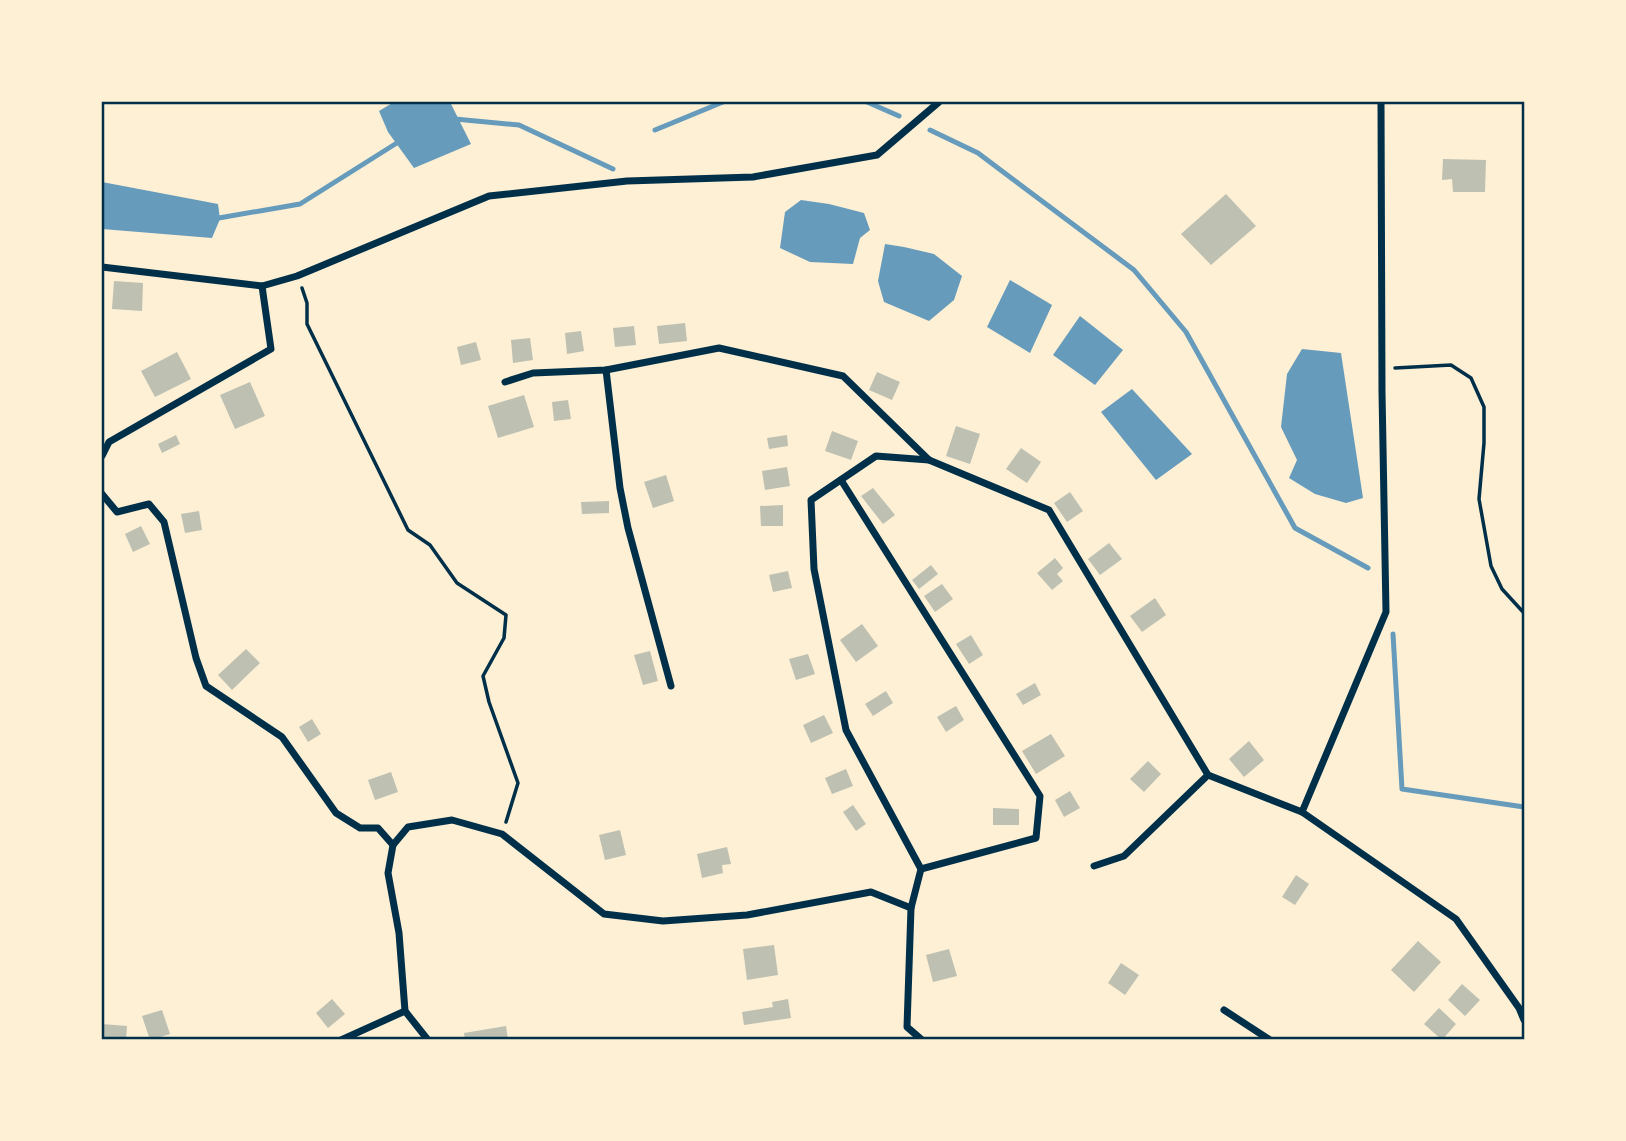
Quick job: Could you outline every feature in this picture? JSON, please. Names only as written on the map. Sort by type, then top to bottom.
[{"type":"street","points":[[102,267],[262,286],[297,276],[489,196],[627,181],[753,177],[877,155],[939,102]]},
{"type":"street","points":[[1302,812],[1386,612],[1381,102]]},
{"type":"street","points":[[102,456],[109,442],[271,349],[262,286]]},
{"type":"street","points":[[505,382],[533,373],[606,370],[719,348],[843,376],[929,460]]},
{"type":"street","points":[[606,370],[620,488],[628,528],[671,686]]},
{"type":"street","points":[[922,1040],[907,1027],[911,908],[921,869],[846,730],[814,569],[811,500],[876,456],[929,460],[1049,510],[1208,775],[1302,812],[1456,919],[1519,1008],[1524,1020]]},
{"type":"street","points":[[841,480],[1040,796],[1036,838],[921,869]]},
{"type":"street","points":[[102,494],[117,512],[149,504],[164,522],[195,658],[206,686],[282,737],[336,813],[360,828],[378,828],[393,845]]},
{"type":"street","points":[[1094,866],[1124,856],[1208,775]]},
{"type":"street","points":[[428,1040],[405,1011],[399,933],[388,873],[393,845],[408,827],[452,820],[502,834],[604,914],[663,921],[747,915],[871,892],[911,908]]},
{"type":"street","points":[[1224,1010],[1270,1040]]},
{"type":"street","points":[[341,1040],[405,1011]]},
{"type":"path","points":[[297,276],[307,303],[307,324],[408,530],[430,545],[457,583],[506,615],[504,638],[483,676],[489,702],[518,783],[502,834]]},
{"type":"path","points":[[1382,369],[1451,365],[1471,378],[1484,407],[1479,499],[1490,566],[1502,589],[1524,613]]},
{"type":"water","points":[[394,102],[450,102],[471,144],[414,168],[388,132],[379,111]]},
{"type":"water","points":[[102,182],[218,204],[220,219],[212,238],[102,229]]},
{"type":"water","points":[[801,200],[864,213],[870,230],[860,238],[853,264],[810,262],[780,248],[785,212]]},
{"type":"water","points":[[885,244],[934,254],[962,276],[954,300],[929,321],[884,302],[878,281]]},
{"type":"water","points":[[1010,280],[1052,305],[1030,353],[987,327]]},
{"type":"water","points":[[1080,316],[1123,350],[1095,385],[1053,355]]},
{"type":"water","points":[[1302,349],[1341,353],[1363,498],[1346,503],[1315,494],[1289,478],[1297,460],[1281,427],[1287,374]]},
{"type":"water","points":[[1132,389],[1192,454],[1156,480],[1101,412]]},
{"type":"building","points":[[1443,159],[1486,160],[1485,192],[1453,192],[1452,179],[1442,180]]},
{"type":"building","points":[[1226,194],[1256,226],[1211,265],[1181,234]]},
{"type":"building","points":[[114,281],[143,283],[142,311],[112,309]]},
{"type":"building","points":[[685,323],[687,341],[659,344],[657,326]]},
{"type":"building","points":[[634,326],[636,345],[615,347],[613,328]]},
{"type":"building","points":[[581,331],[584,351],[567,354],[565,333]]},
{"type":"building","points":[[530,338],[533,360],[513,363],[511,340]]},
{"type":"building","points":[[476,342],[481,360],[461,365],[457,347]]},
{"type":"building","points":[[177,352],[191,379],[155,397],[141,371]]},
{"type":"building","points":[[877,372],[900,382],[892,400],[869,390]]},
{"type":"building","points":[[250,382],[265,416],[235,429],[220,395]]},
{"type":"building","points":[[524,395],[534,427],[498,438],[488,406]]},
{"type":"building","points":[[568,400],[571,419],[554,421],[552,402]]},
{"type":"building","points":[[956,426],[980,434],[970,464],[946,456]]},
{"type":"building","points":[[832,431],[858,441],[851,460],[825,451]]},
{"type":"building","points":[[176,435],[180,444],[162,453],[158,444]]},
{"type":"building","points":[[787,435],[788,446],[769,449],[767,438]]},
{"type":"building","points":[[1021,448],[1041,462],[1027,483],[1006,469]]},
{"type":"building","points":[[787,467],[790,486],[765,490],[762,471]]},
{"type":"building","points":[[666,475],[674,501],[653,508],[644,482]]},
{"type":"building","points":[[873,488],[895,515],[883,524],[861,496]]},
{"type":"building","points":[[1070,492],[1083,511],[1067,522],[1054,503]]},
{"type":"building","points":[[609,501],[609,513],[582,514],[581,502]]},
{"type":"building","points":[[783,505],[783,526],[761,526],[760,506]]},
{"type":"building","points":[[199,511],[202,530],[185,533],[181,514]]},
{"type":"building","points":[[141,526],[150,544],[133,552],[125,534]]},
{"type":"building","points":[[1109,543],[1122,559],[1100,575],[1088,559]]},
{"type":"building","points":[[1055,558],[1063,568],[1057,574],[1063,581],[1052,590],[1037,573]]},
{"type":"building","points":[[931,565],[938,574],[919,589],[912,580]]},
{"type":"building","points":[[788,571],[792,588],[773,592],[769,575]]},
{"type":"building","points":[[942,584],[953,599],[935,612],[924,596]]},
{"type":"building","points":[[1155,598],[1166,615],[1142,632],[1130,616]]},
{"type":"building","points":[[862,624],[878,646],[856,662],[840,640]]},
{"type":"building","points":[[971,635],[983,655],[969,664],[956,644]]},
{"type":"building","points":[[246,649],[260,663],[232,690],[218,675]]},
{"type":"building","points":[[650,651],[658,681],[643,685],[634,655]]},
{"type":"building","points":[[808,654],[815,674],[796,680],[789,659]]},
{"type":"building","points":[[1035,683],[1041,695],[1023,705],[1016,694]]},
{"type":"building","points":[[886,691],[893,703],[873,716],[865,704]]},
{"type":"building","points":[[956,706],[964,720],[946,732],[937,717]]},
{"type":"building","points":[[824,715],[833,733],[811,743],[803,725]]},
{"type":"building","points":[[312,719],[321,734],[308,742],[299,727]]},
{"type":"building","points":[[1051,734],[1065,756],[1036,774],[1022,751]]},
{"type":"building","points":[[1249,741],[1264,760],[1244,777],[1229,759]]},
{"type":"building","points":[[1148,761],[1161,774],[1144,792],[1130,779]]},
{"type":"building","points":[[846,769],[853,786],[832,794],[825,778]]},
{"type":"building","points":[[391,772],[398,792],[375,800],[368,780]]},
{"type":"building","points":[[1070,791],[1080,808],[1064,817],[1055,800]]},
{"type":"building","points":[[853,805],[866,824],[856,831],[843,812]]},
{"type":"building","points":[[993,808],[1019,809],[1019,825],[993,825]]},
{"type":"building","points":[[620,830],[626,855],[605,860],[599,835]]},
{"type":"building","points":[[727,847],[731,864],[722,865],[723,873],[702,878],[697,854]]},
{"type":"building","points":[[1296,875],[1309,884],[1295,905],[1282,897]]},
{"type":"building","points":[[1418,941],[1441,962],[1414,992],[1391,970]]},
{"type":"building","points":[[774,945],[778,975],[747,980],[743,949]]},
{"type":"building","points":[[949,949],[957,976],[933,982],[926,955]]},
{"type":"building","points":[[1121,963],[1139,975],[1125,995],[1108,983]]},
{"type":"building","points":[[1462,984],[1480,1000],[1465,1016],[1448,1000]]},
{"type":"building","points":[[332,999],[345,1014],[328,1028],[316,1013]]},
{"type":"building","points":[[788,999],[791,1018],[744,1025],[742,1012],[773,1007],[772,1002]]},
{"type":"building","points":[[1439,1008],[1456,1024],[1442,1040],[1424,1024]]},
{"type":"building","points":[[162,1010],[170,1034],[150,1040],[142,1016]]},
{"type":"building","points":[[102,1024],[127,1026],[126,1040],[102,1040]]},
{"type":"building","points":[[506,1026],[508,1040],[465,1040],[464,1033]]},
{"type":"waterway","points":[[655,130],[723,102]]},
{"type":"waterway","points":[[867,102],[899,116]]},
{"type":"waterway","points":[[455,119],[519,125],[613,169]]},
{"type":"waterway","points":[[930,130],[978,153],[1134,270],[1186,332],[1295,528],[1368,568]]},
{"type":"waterway","points":[[213,219],[300,204],[400,141]]},
{"type":"waterway","points":[[1393,634],[1402,789],[1524,807]]}]
